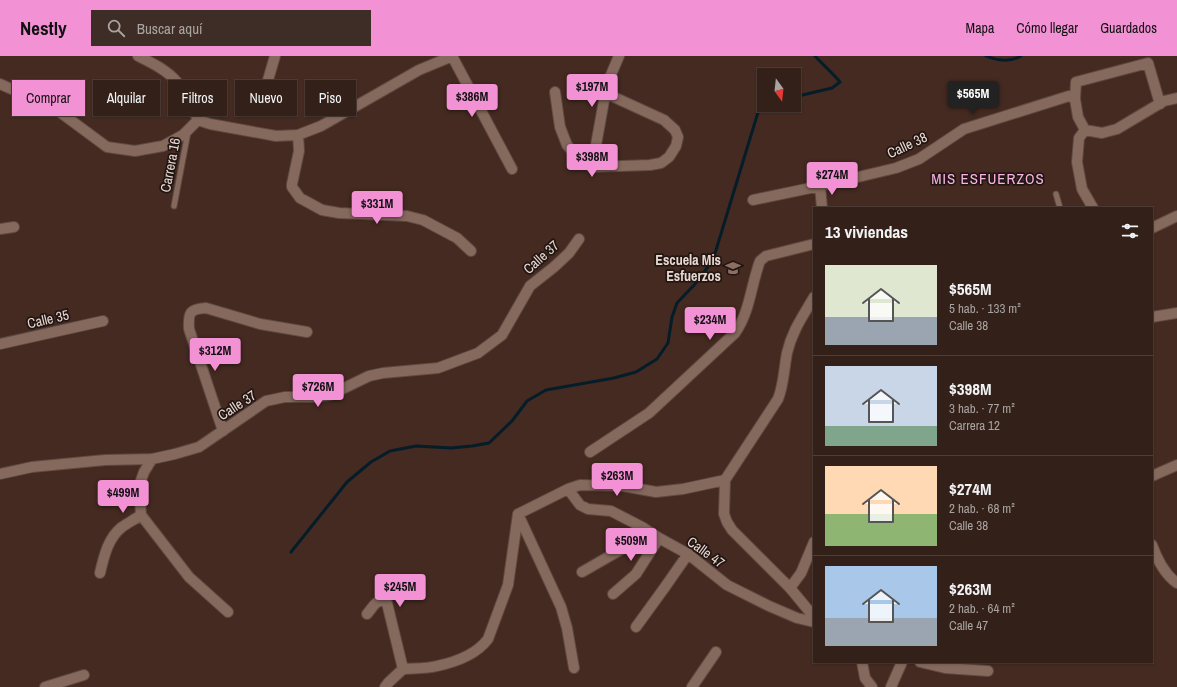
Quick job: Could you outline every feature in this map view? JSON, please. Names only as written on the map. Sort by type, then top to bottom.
[{"type":"street","points":[[138,56],[168,73],[178,82],[191,104],[198,120],[210,124],[276,136],[298,135],[321,126],[420,70],[453,56],[512,169]]},
{"type":"street","points":[[268,80],[275,56]]},
{"type":"street","points":[[592,167],[607,84],[619,56]]},
{"type":"street","points":[[1085,130],[1078,117],[1075,99],[1076,82],[1148,63],[1160,104]]},
{"type":"street","points":[[554,92],[560,127],[567,145],[579,159],[592,167],[650,165],[661,163],[669,158],[676,146],[678,138],[675,130],[664,120],[579,82]]},
{"type":"street","points":[[0,84],[53,107],[107,147],[135,150],[163,146],[183,135],[198,120]]},
{"type":"street","name":"Calle 38","points":[[753,200],[896,168],[919,158],[964,130],[1069,96],[1075,99]]},
{"type":"street","points":[[1085,130],[1102,133],[1117,130],[1164,101],[1177,98]]},
{"type":"street","points":[[1085,130],[1079,138],[1077,162],[1082,189],[1092,207]]},
{"type":"street","points":[[298,135],[299,151],[292,187],[300,198],[322,210],[339,213],[407,216],[423,220],[457,238],[470,251]]},
{"type":"street","points":[[820,186],[822,207]]},
{"type":"street","points":[[1153,228],[1177,216]]},
{"type":"street","points":[[0,229],[14,227]]},
{"type":"street","name":"Calle 37","points":[[0,474],[32,467],[98,461],[152,459],[199,447],[266,401],[285,397],[315,397],[330,395],[369,376],[383,372],[438,368],[478,353],[502,334],[530,286],[569,253],[579,239]]},
{"type":"street","points":[[590,452],[649,413],[735,333],[746,312],[760,261],[766,256],[813,244]]},
{"type":"street","points":[[813,299],[796,326],[787,353],[781,390],[778,399],[725,480],[724,514],[732,530],[790,588],[813,616]]},
{"type":"street","points":[[223,431],[189,328],[189,316],[191,312],[198,308],[206,308],[260,324],[307,332]]},
{"type":"street","points":[[1153,317],[1177,312]]},
{"type":"street","name":"Calle 35","points":[[0,344],[103,321]]},
{"type":"street","points":[[152,459],[144,472],[139,486],[141,515],[189,577],[228,612]]},
{"type":"street","points":[[1153,476],[1177,465]]},
{"type":"street","points":[[518,514],[568,489],[580,485],[623,486],[656,492],[683,489],[725,480]]},
{"type":"street","name":"Calle 47","points":[[568,489],[580,505],[588,509],[611,510],[688,554],[727,585],[797,618],[813,622]]},
{"type":"street","points":[[518,514],[561,607],[567,628],[574,668]]},
{"type":"street","points":[[386,687],[388,683],[403,669],[436,667],[469,656],[483,646],[488,639],[508,585],[518,514]]},
{"type":"street","points":[[100,573],[106,551],[114,536],[122,528],[141,515]]},
{"type":"street","points":[[582,572],[622,549],[642,527]]},
{"type":"street","points":[[613,594],[636,574],[659,538]]},
{"type":"street","points":[[790,588],[800,573],[813,544]]},
{"type":"street","points":[[1153,548],[1157,560],[1171,579],[1177,583]]},
{"type":"street","points":[[636,627],[666,587],[688,554]]},
{"type":"street","points":[[367,614],[378,601],[381,600],[388,603],[403,669]]},
{"type":"street","points":[[692,687],[716,652]]},
{"type":"street","points":[[862,663],[865,678],[872,687]]},
{"type":"street","points":[[891,687],[902,663]]},
{"type":"street","points":[[924,663],[945,668],[988,671]]},
{"type":"street","points":[[45,687],[84,675]]},
{"type":"lane","name":"Carrera 16","points":[[174,206],[189,129]]},
{"type":"lane","points":[[1056,194],[1060,207]]},
{"type":"waterway","points":[[801,95],[832,88],[840,82],[815,56]]},
{"type":"waterway","points":[[986,56],[1004,60],[1021,56]]},
{"type":"waterway","points":[[291,552],[347,482],[371,462],[390,451],[416,446],[451,448],[489,443],[512,421],[527,401],[546,390],[614,378],[636,372],[657,359],[668,343],[672,317],[677,303],[695,284],[713,260],[758,112]]},
{"type":"place","name":"Escuela Mis Esfuerzos","points":[[733,268]]},
{"type":"district","name":"MIS ESFUERZOS","points":[[988,179]]}]
